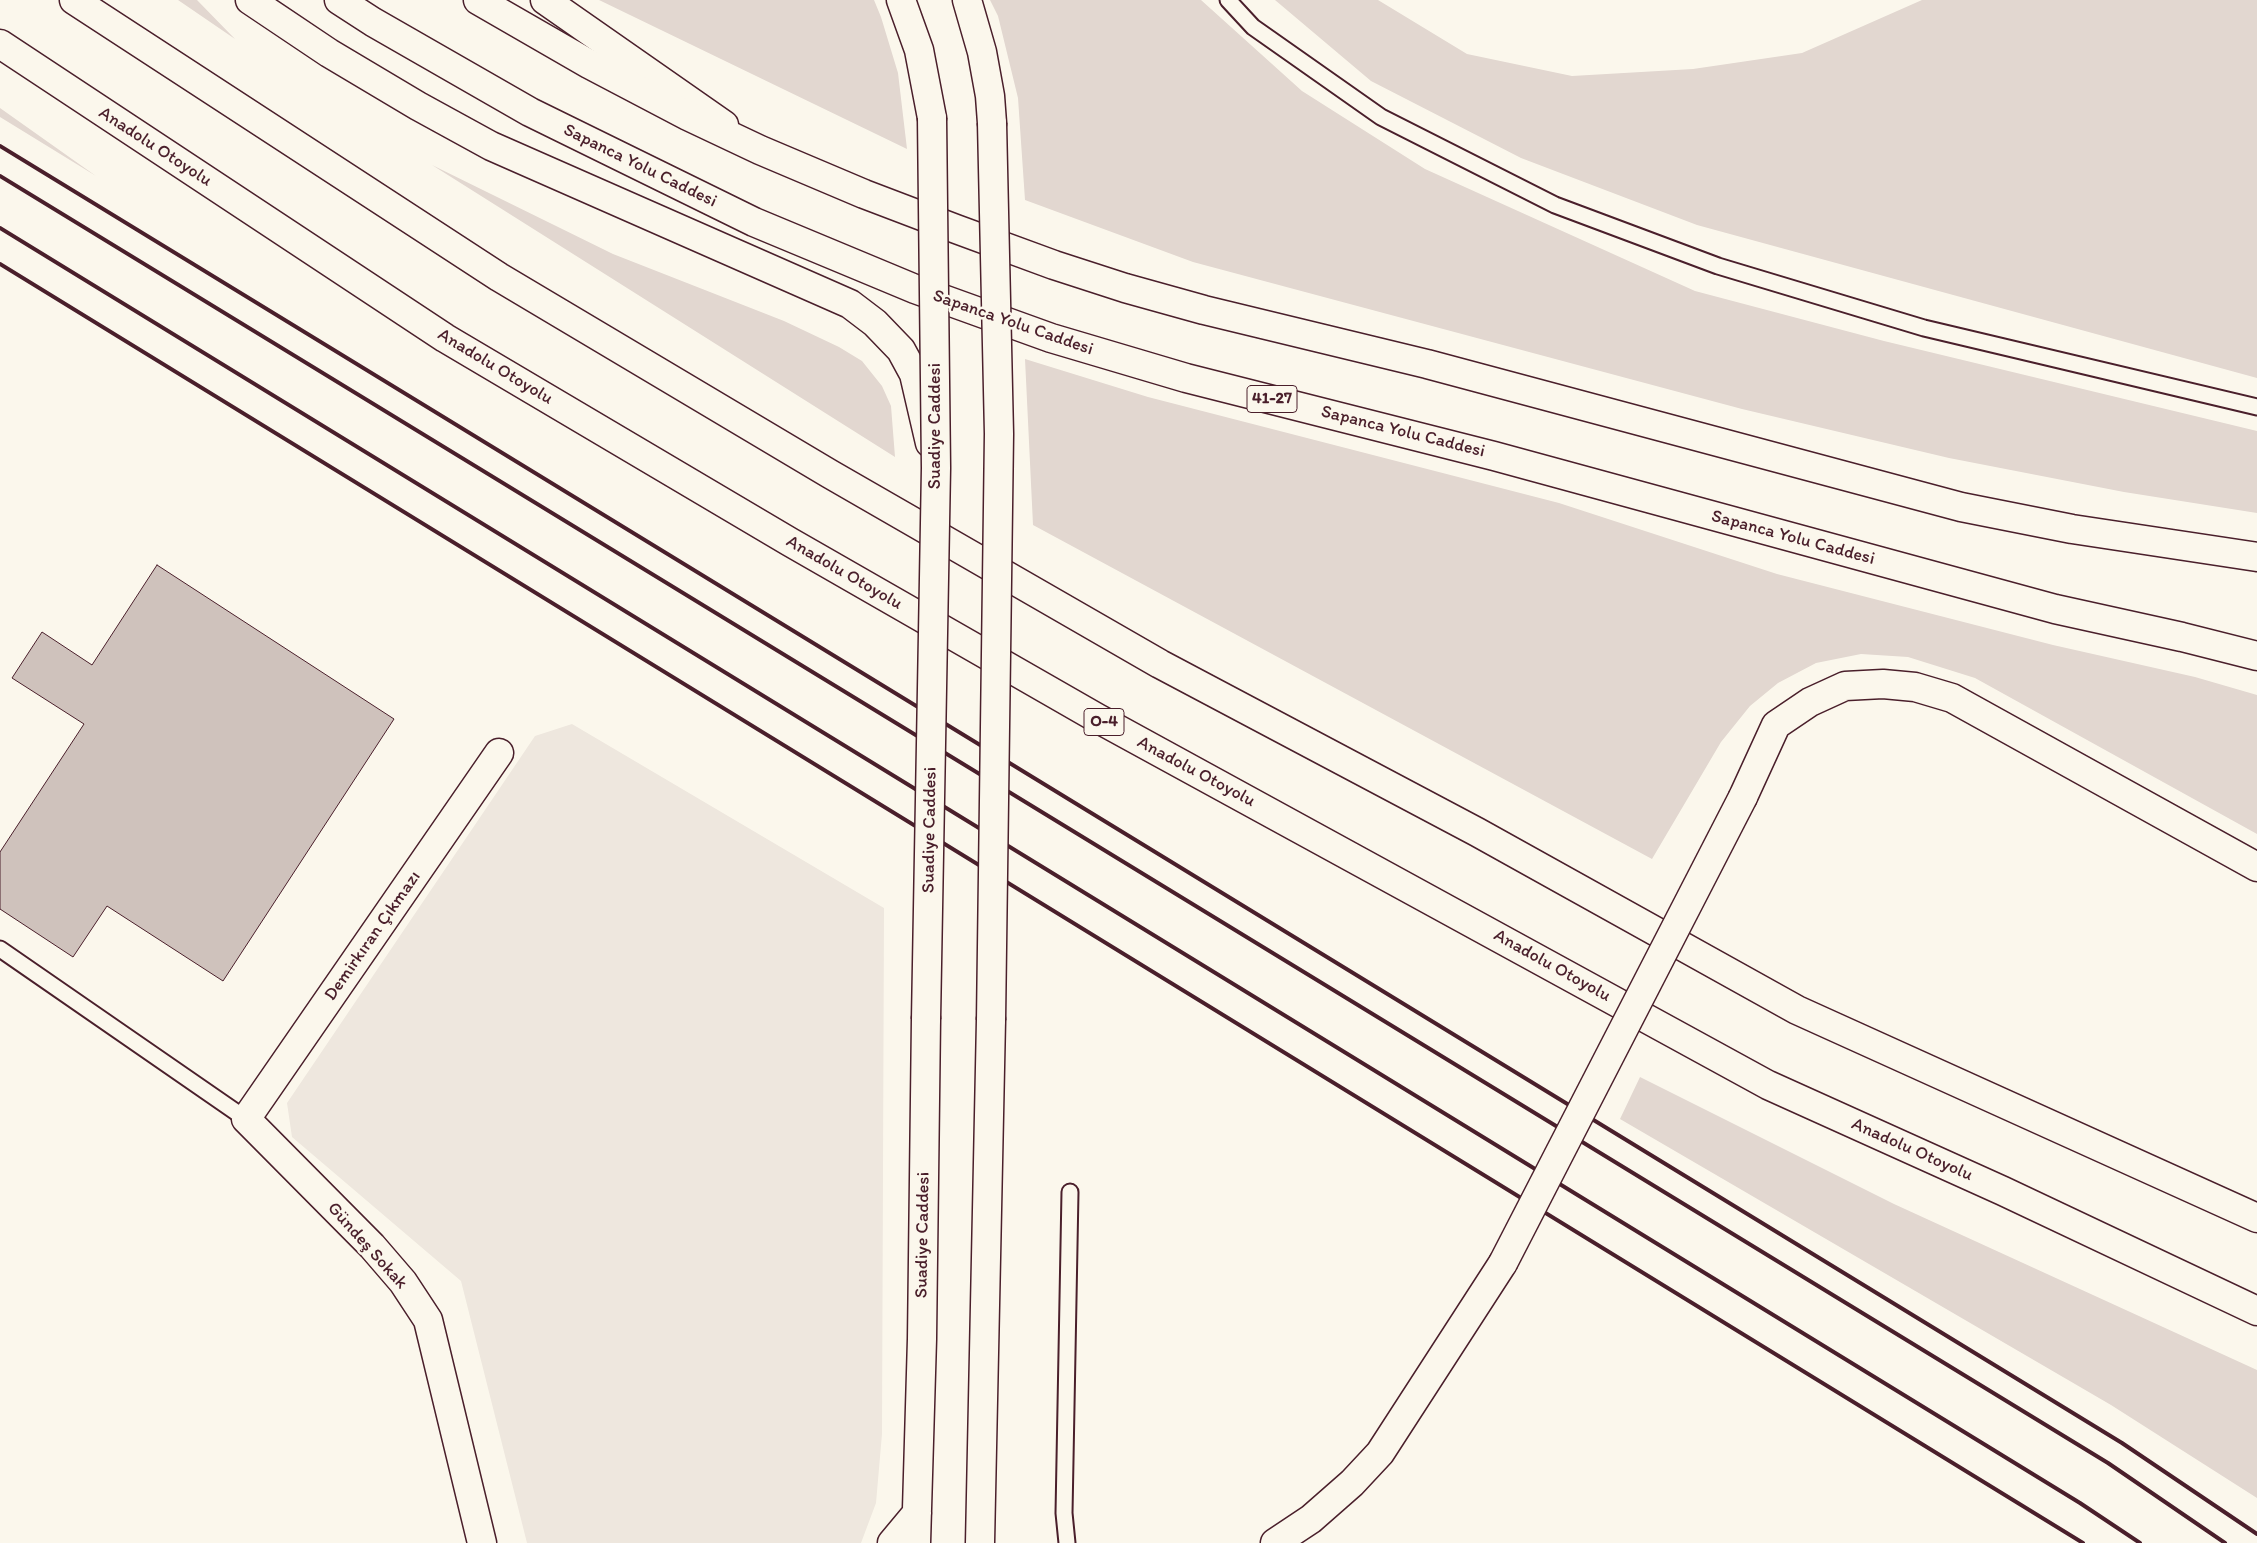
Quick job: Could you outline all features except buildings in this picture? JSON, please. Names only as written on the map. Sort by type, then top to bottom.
[{"type":"main road","points":[[74,0],[499,277],[830,474],[1160,664],[1477,832],[1797,1010],[2257,1218]]},
{"type":"main road","points":[[250,0],[329,53],[418,106],[491,146],[850,304],[875,323],[900,350],[914,374],[936,468]]},
{"type":"main road","name":"Sapanca Yolu Caddesi","points":[[340,0],[381,27],[530,112],[754,222],[915,289],[1050,338],[1186,378],[1485,453],[2055,609],[2182,637],[2257,656]]},
{"type":"main road","points":[[478,0],[589,64],[688,116],[760,150],[864,194],[1045,262],[1196,307],[1446,369],[1961,507],[2072,529],[2257,556]]},
{"type":"main road","points":[[545,0],[760,150]]},
{"type":"main road","name":"Suadiye Caddesi","points":[[900,0],[919,50],[932,118],[936,468],[922,1339],[916,1543]]},
{"type":"main road","points":[[967,0],[982,52],[990,96],[992,123],[999,434],[991,1020],[980,1543]]},
{"type":"main road","name":"Anadolu Otoyolu","points":[[0,44],[445,338],[782,537],[1097,718],[1768,1085],[2003,1191],[2257,1311]]},
{"type":"main road","points":[[1275,1543],[1312,1519],[1352,1483],[1380,1452],[1503,1263],[1743,797],[1776,724],[1810,702],[1845,686],[1884,684],[1915,687],[1952,698],[2257,867]]},
{"type":"main road","name":"Demirkıran Çıkmazı","points":[[246,1119],[500,753]]},
{"type":"main road","name":"Gündeş Sokak","points":[[246,1119],[372,1246],[403,1282],[428,1320],[482,1543]]},
{"type":"main road","points":[[892,1543],[916,1513]]},
{"type":"lane","points":[[1228,0],[1253,27],[1381,116],[1554,205],[1718,266],[1924,328],[2257,407]]},
{"type":"lane","points":[[0,949],[246,1119]]},
{"type":"lane","points":[[1067,1543],[1064,1514],[1070,1192]]},
{"type":"shaded area","points":[[178,0],[197,0],[235,39]]},
{"type":"shaded area","points":[[599,0],[874,0],[898,73],[907,149]]},
{"type":"shaded area","points":[[990,0],[1201,0],[1302,91],[1425,169],[1695,291],[1884,341],[2257,431],[2257,513],[2124,492],[1949,458],[1742,409],[1193,262],[1025,200],[1018,98],[998,16]]},
{"type":"shaded area","points":[[1275,0],[1378,0],[1467,54],[1572,76],[1693,69],[1802,53],[1922,0],[2257,0],[2257,378],[1697,225],[1521,158],[1371,81]]},
{"type":"shaded area","points":[[0,108],[96,176],[0,117]]},
{"type":"shaded area","points":[[432,165],[613,254],[784,321],[839,347],[862,361],[882,386],[891,406],[895,457]]},
{"type":"shaded area","points":[[1025,359],[1148,397],[1559,503],[1777,574],[2053,645],[2195,677],[2257,695],[2257,834],[1975,678],[1908,657],[1861,654],[1816,663],[1778,683],[1750,706],[1721,742],[1652,859],[1033,525]]},
{"type":"shaded area","points":[[572,724],[884,908],[882,1434],[876,1503],[861,1543],[527,1543],[461,1281],[292,1137],[287,1103],[535,736]]},
{"type":"shaded area","points":[[1640,1077],[1894,1204],[2257,1370],[2257,1498],[2111,1405],[1620,1119]]},
{"type":"railway","points":[[0,146],[2122,1443],[2257,1534]]},
{"type":"railway","points":[[0,176],[2108,1463],[2225,1543]]},
{"type":"railway","points":[[0,228],[2080,1503],[2140,1543]]},
{"type":"railway","points":[[0,264],[2083,1543]]}]
